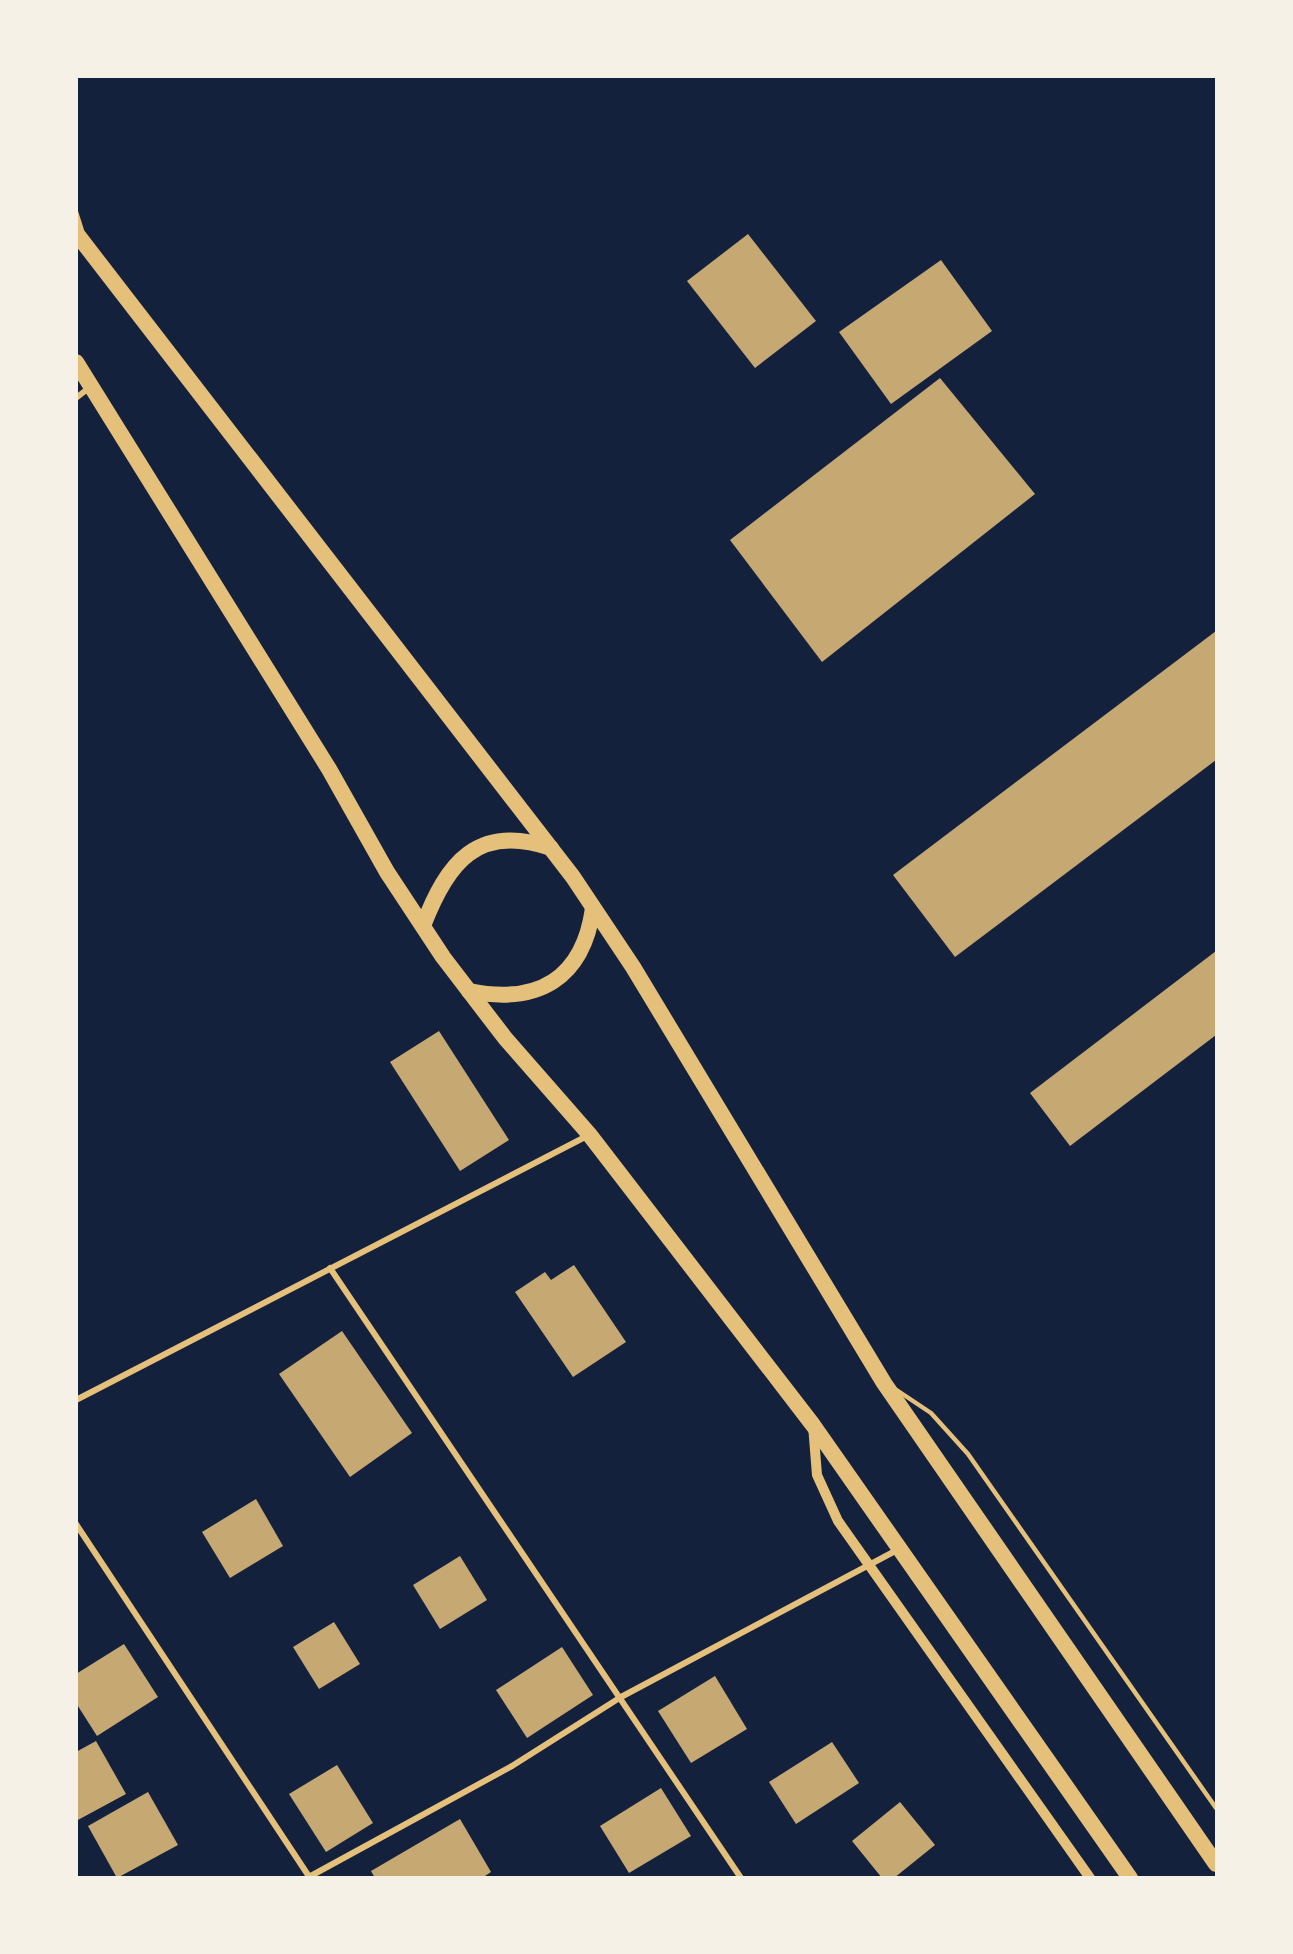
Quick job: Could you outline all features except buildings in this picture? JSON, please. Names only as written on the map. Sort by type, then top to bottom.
[{"type":"highway","points":[[76,233],[551,848],[593,908],[633,967],[884,1383],[1216,1864]]},
{"type":"highway","points":[[76,362],[329,769],[387,872],[423,926],[505,1038],[589,1134],[813,1425],[1130,1878]]},
{"type":"highway","points":[[423,926],[435,894],[447,873],[464,857],[485,845],[507,840],[531,841],[551,848]]},
{"type":"highway","points":[[469,991],[513,996],[534,991],[553,981],[570,968],[582,950],[590,930],[593,908]]},
{"type":"street","points":[[76,398],[92,386]]},
{"type":"street","points":[[76,1400],[589,1134]]},
{"type":"street","points":[[330,1269],[741,1878]]},
{"type":"street","points":[[813,1425],[816,1467],[826,1499],[869,1565],[1090,1878]]},
{"type":"street","points":[[76,1524],[309,1877],[512,1766],[621,1697],[900,1549]]},
{"type":"lane","points":[[76,212],[87,248]]},
{"type":"lane","points":[[884,1383],[909,1396],[951,1432],[1216,1808]]}]
